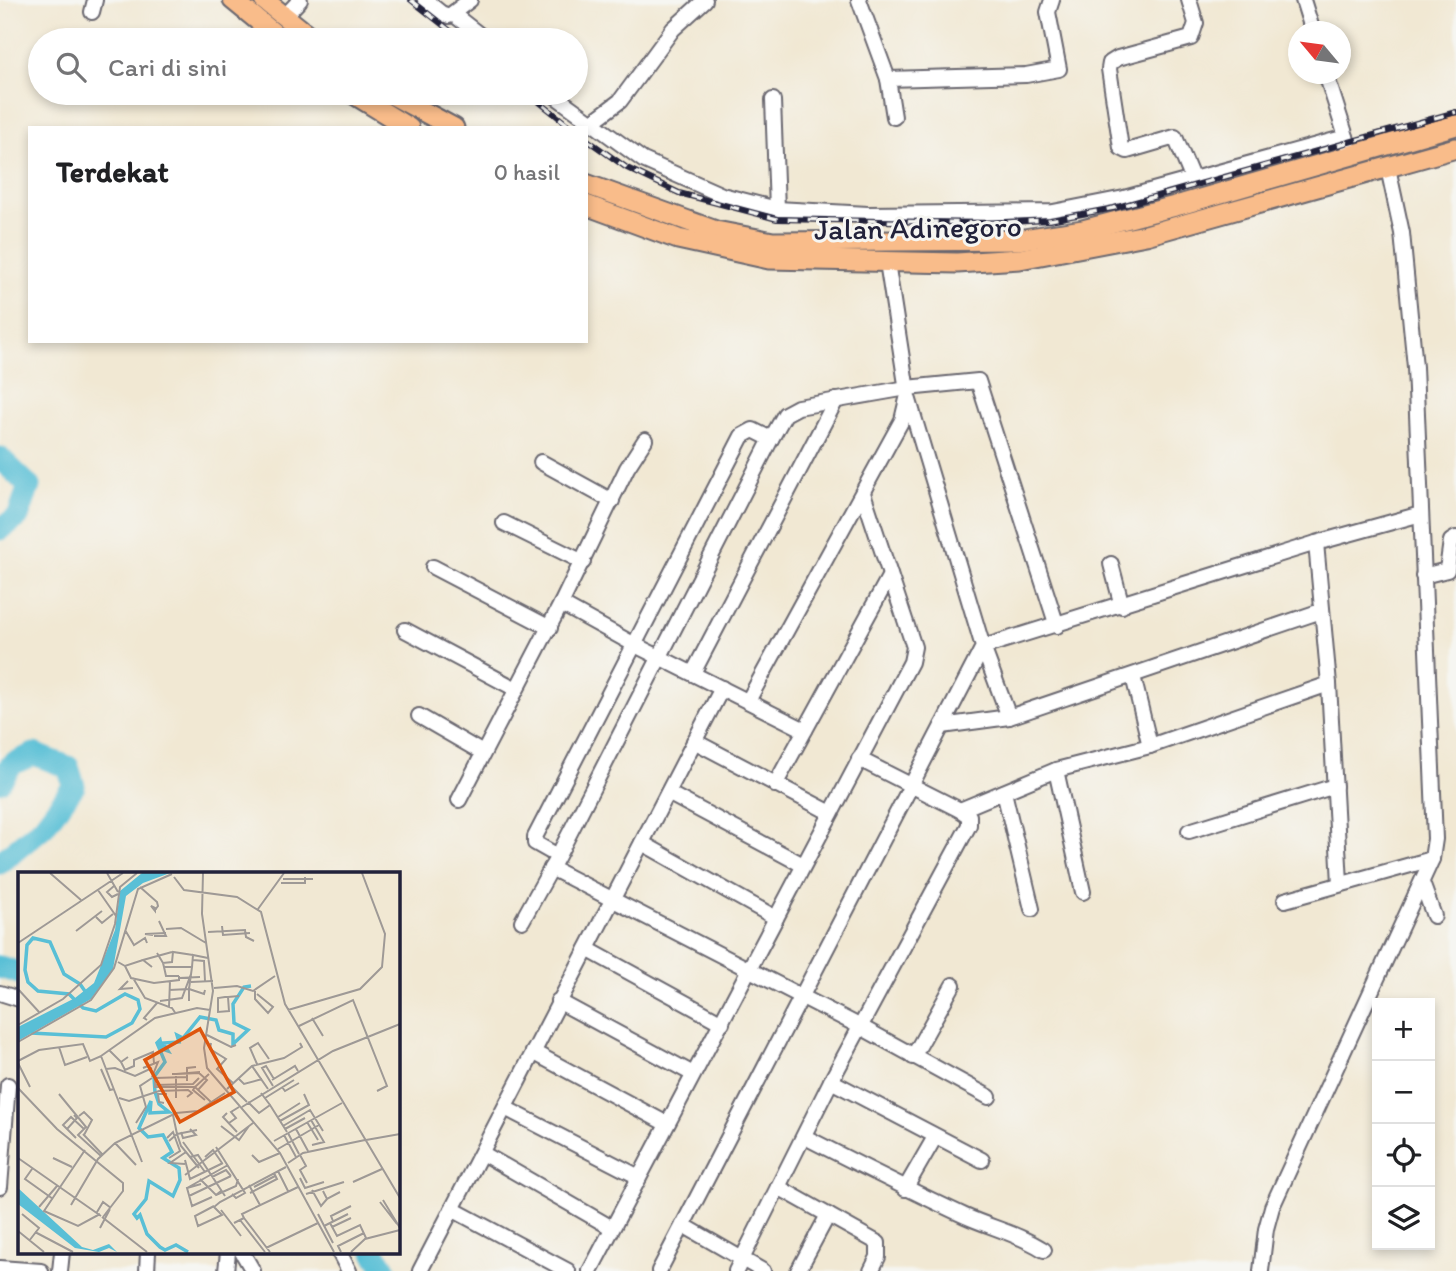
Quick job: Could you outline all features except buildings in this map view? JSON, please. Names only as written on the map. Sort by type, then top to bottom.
[{"type":"highway","points":[[264,0],[298,28]]},
{"type":"highway","points":[[236,1],[268,28]]},
{"type":"highway","points":[[372,105],[406,126]]},
{"type":"highway","points":[[411,105],[450,126]]},
{"type":"highway","points":[[588,185],[716,231],[773,242],[1017,240],[1083,230],[1183,204],[1216,195],[1349,146],[1456,125]]},
{"type":"highway","name":"Jalan Adinegoro","points":[[588,206],[678,239],[769,259],[957,263],[1020,259],[1087,248],[1223,215],[1456,148]]},
{"type":"highway","points":[[1216,195],[1212,209],[1216,214],[1223,215]]},
{"type":"highway","points":[[1183,204],[1189,209],[1191,217],[1187,224]]},
{"type":"street","points":[[284,17],[300,0]]},
{"type":"street","points":[[425,0],[441,13],[453,14],[471,28]]},
{"type":"street","points":[[453,14],[470,0]]},
{"type":"street","points":[[564,105],[587,126],[620,101],[673,29],[705,0]]},
{"type":"street","points":[[859,0],[888,79],[894,117]]},
{"type":"street","points":[[888,79],[1026,75],[1059,69],[1048,12],[1052,0]]},
{"type":"street","points":[[1189,0],[1196,23],[1191,38],[1118,58],[1110,63],[1109,69],[1121,148],[1127,151],[1175,137],[1184,153],[1193,180]]},
{"type":"street","points":[[1307,1],[1311,21]]},
{"type":"street","points":[[588,127],[643,160],[722,195],[777,209],[894,214],[1053,212],[1349,146],[1329,84]]},
{"type":"street","points":[[773,100],[778,164],[777,209]]},
{"type":"street","points":[[1261,1271],[1266,1228],[1272,1207],[1432,859],[1436,820],[1413,344],[1402,233],[1388,168]]},
{"type":"street","points":[[887,262],[907,393],[983,647],[1009,717]]},
{"type":"street","points":[[522,921],[656,655],[762,435],[791,410],[836,400],[907,393],[978,381],[1057,626]]},
{"type":"street","points":[[748,701],[902,420],[907,393]]},
{"type":"street","points":[[693,673],[836,400]]},
{"type":"street","points":[[762,435],[743,436],[535,837],[536,843],[613,900],[861,1027],[989,1097]]},
{"type":"street","points":[[460,800],[550,628],[627,468],[645,440]]},
{"type":"street","points":[[541,463],[612,501]]},
{"type":"street","points":[[590,1271],[914,654],[863,493]]},
{"type":"street","points":[[659,1271],[983,647],[1122,606],[1316,543],[1421,514]]},
{"type":"street","points":[[504,523],[583,562]]},
{"type":"street","points":[[1423,576],[1447,570],[1451,541],[1456,538]]},
{"type":"street","points":[[1316,543],[1329,684],[1340,883]]},
{"type":"street","points":[[1111,564],[1122,606]]},
{"type":"street","points":[[433,567],[550,628]]},
{"type":"street","points":[[775,785],[890,575]]},
{"type":"street","points":[[561,604],[636,646],[806,730]]},
{"type":"street","points":[[942,726],[1009,717],[1321,611]]},
{"type":"street","points":[[405,630],[516,689]]},
{"type":"street","points":[[1133,676],[1150,746]]},
{"type":"street","points":[[960,810],[1056,770],[1150,746],[1329,684]]},
{"type":"street","points":[[420,1271],[558,1000],[613,900],[722,688]]},
{"type":"street","points":[[419,716],[483,753]]},
{"type":"street","points":[[695,741],[831,813]]},
{"type":"street","points":[[739,1265],[831,1081],[969,825],[969,816],[960,810],[859,759]]},
{"type":"street","points":[[1056,770],[1083,891]]},
{"type":"street","points":[[1189,831],[1335,786]]},
{"type":"street","points":[[1004,792],[1032,909]]},
{"type":"street","points":[[668,793],[803,865]]},
{"type":"street","points":[[642,843],[776,918]]},
{"type":"street","points":[[1285,900],[1432,859]]},
{"type":"street","points":[[1422,883],[1434,916]]},
{"type":"street","points":[[587,949],[722,1023]]},
{"type":"street","points":[[913,1056],[953,985]]},
{"type":"street","points":[[0,993],[18,999]]},
{"type":"street","points":[[558,1000],[693,1074]]},
{"type":"street","points":[[533,1052],[667,1124]]},
{"type":"street","points":[[831,1081],[982,1160]]},
{"type":"street","points":[[0,1187],[9,1086]]},
{"type":"street","points":[[505,1108],[639,1177]]},
{"type":"street","points":[[805,1137],[905,1189],[975,1221],[1022,1236],[1044,1250]]},
{"type":"street","points":[[905,1189],[935,1137]]},
{"type":"street","points":[[482,1153],[612,1228]]},
{"type":"street","points":[[778,1186],[878,1243],[878,1257],[871,1271]]},
{"type":"street","points":[[452,1209],[568,1271]]},
{"type":"street","points":[[798,1271],[828,1215]]},
{"type":"street","points":[[683,1225],[739,1265],[763,1271]]},
{"type":"street","points":[[243,1254],[253,1271]]},
{"type":"street","points":[[340,1254],[349,1271]]},
{"type":"street","points":[[0,1269],[41,1271]]},
{"type":"waterway","points":[[0,458],[29,486],[18,517],[0,529]]},
{"type":"waterway","points":[[0,781],[12,764],[34,754],[68,767],[74,786],[43,827],[0,863]]},
{"type":"waterway","points":[[0,967],[18,973]]},
{"type":"waterway","points":[[375,1254],[386,1271]]},
{"type":"railway","points":[[411,0],[447,28]]},
{"type":"railway","points":[[543,105],[569,126]]},
{"type":"railway","points":[[588,140],[627,168],[679,193],[777,219],[983,223],[1050,220],[1114,208],[1456,112]]}]
